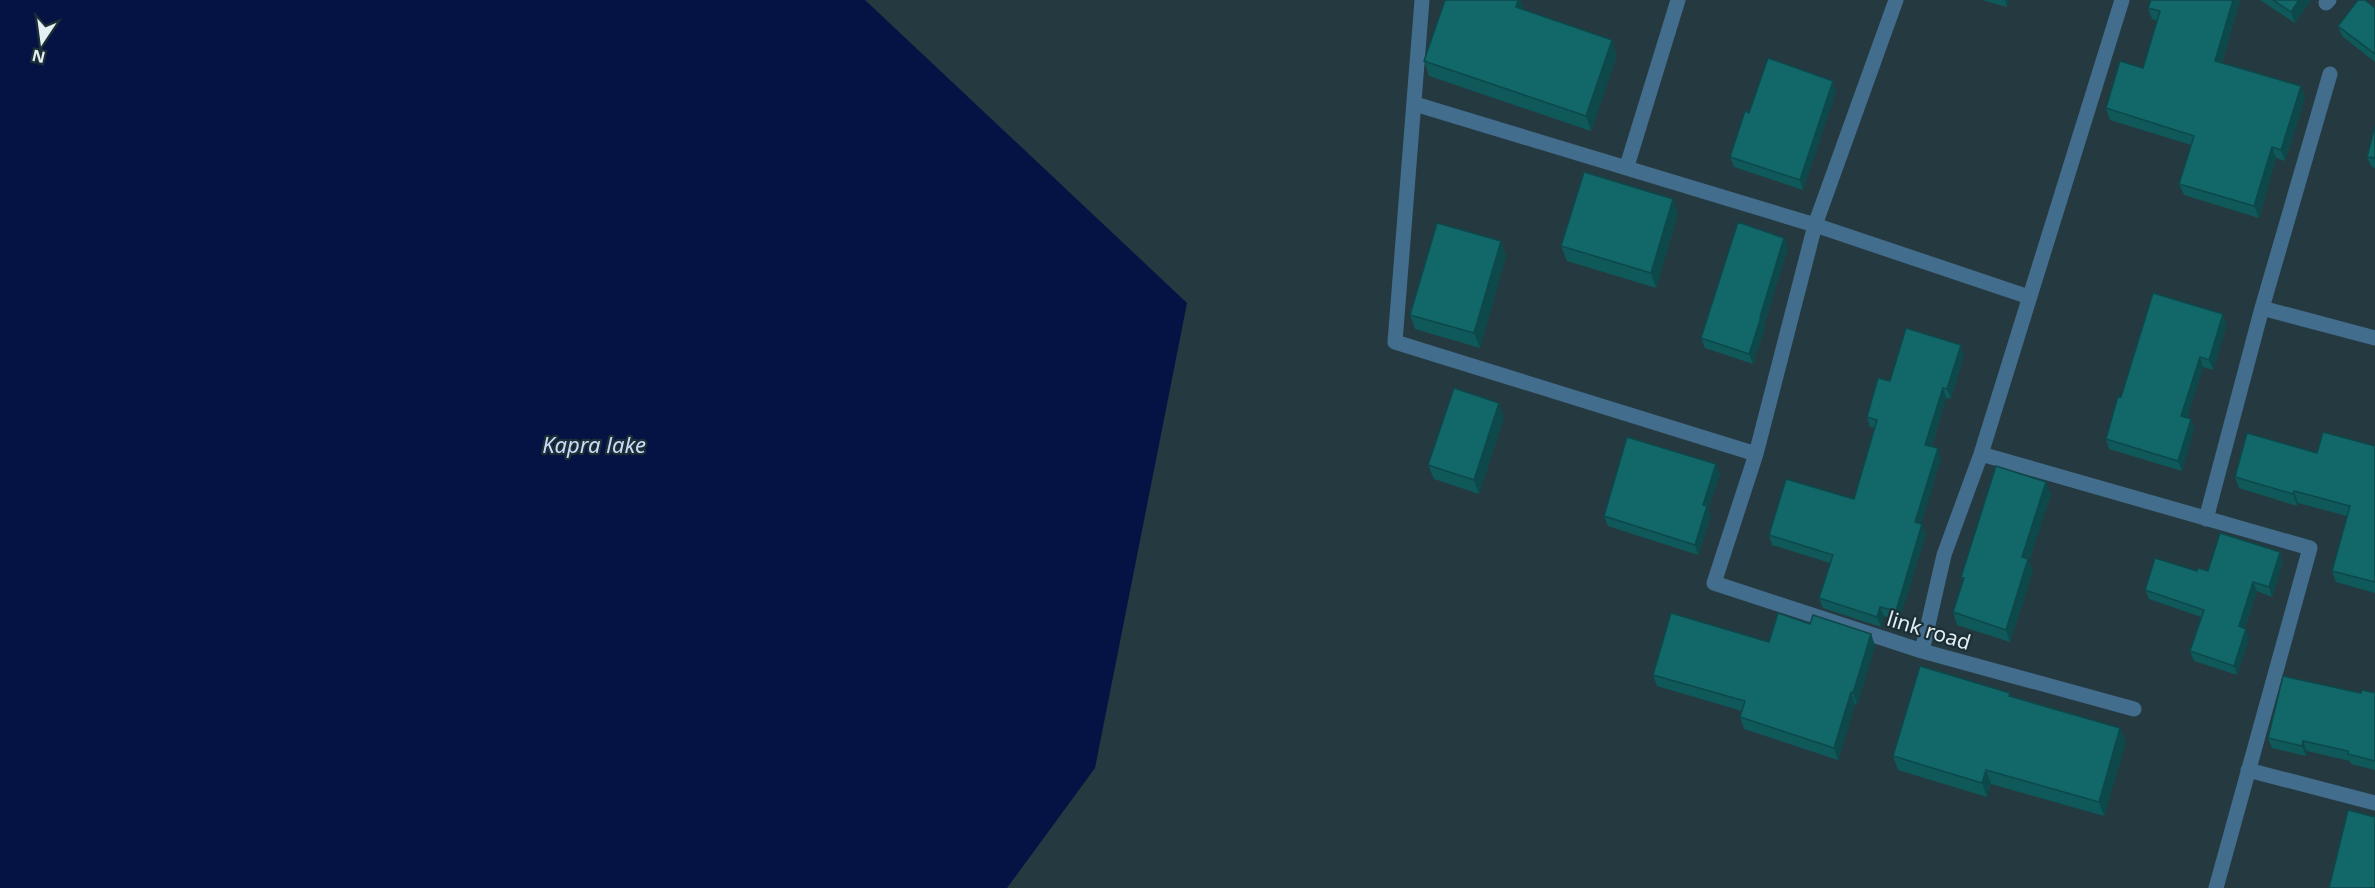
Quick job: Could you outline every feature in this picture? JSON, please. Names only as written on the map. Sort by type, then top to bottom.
[{"type":"street","points":[[1422,0],[1395,342],[1756,454],[1815,225],[1896,0]]},
{"type":"street","points":[[1627,166],[1678,0]]},
{"type":"street","points":[[1923,651],[1944,555],[1981,454],[2121,0]]},
{"type":"street","points":[[2206,519],[2262,308],[2330,74]]},
{"type":"street","points":[[1415,104],[1627,166],[1815,225],[2029,297]]},
{"type":"street","points":[[2262,308],[2375,338]]},
{"type":"street","name":"link road","points":[[1756,454],[1714,583],[1923,651],[2134,710]]},
{"type":"street","points":[[1981,454],[2310,548],[2216,888]]},
{"type":"street","points":[[2248,771],[2375,803]]},
{"type":"water","name":"Kapra lake","points":[[0,0],[865,0],[1187,303],[1095,768],[1007,888],[0,888]]},
{"type":"building","points":[[1445,0],[1518,0],[1516,7],[1612,40],[1586,116],[1424,61]]},
{"type":"building","points":[[2151,0],[2233,0],[2215,61],[2301,86],[2281,150],[2272,147],[2254,206],[2179,184],[2194,136],[2106,108],[2120,61],[2143,68],[2160,11],[2148,8]]},
{"type":"building","points":[[2273,0],[2299,0],[2291,12]]},
{"type":"building","points":[[2358,0],[2365,0],[2375,8],[2375,54],[2338,26]]},
{"type":"building","points":[[1768,58],[1833,81],[1800,180],[1730,157],[1745,111],[1749,113]]},
{"type":"building","points":[[2375,126],[2375,158],[2367,157]]},
{"type":"building","points":[[1584,172],[1673,199],[1651,273],[1561,246]]},
{"type":"building","points":[[1738,222],[1784,238],[1749,354],[1701,338]]},
{"type":"building","points":[[1437,223],[1501,241],[1474,333],[1410,315]]},
{"type":"building","points":[[2153,293],[2223,314],[2209,360],[2200,357],[2181,416],[2191,419],[2178,461],[2106,439]]},
{"type":"building","points":[[1906,328],[1961,345],[1947,389],[1943,388],[1925,445],[1938,448],[1915,522],[1922,524],[1896,611],[1880,607],[1877,617],[1819,598],[1833,555],[1769,535],[1786,479],[1854,499],[1877,420],[1867,417],[1878,378],[1890,381]]},
{"type":"building","points":[[1454,388],[1499,403],[1474,480],[1428,465]]},
{"type":"building","points":[[2323,432],[2375,446],[2375,582],[2332,571],[2350,506],[2294,491],[2293,494],[2235,477],[2247,433],[2317,453]]},
{"type":"building","points":[[1627,437],[1716,464],[1703,505],[1707,506],[1695,545],[1604,516]]},
{"type":"building","points":[[1996,466],[2046,482],[2022,557],[2028,559],[2006,630],[1953,612],[1964,578],[1961,577]]},
{"type":"building","points":[[2220,533],[2280,552],[2269,587],[2253,582],[2239,626],[2246,629],[2234,666],[2190,651],[2204,610],[2145,590],[2155,558],[2197,571],[2198,568],[2208,571]]},
{"type":"building","points":[[1671,613],[1769,642],[1778,613],[1810,624],[1813,615],[1871,634],[1834,748],[1740,717],[1745,701],[1653,675]]},
{"type":"building","points":[[1920,666],[2010,693],[2009,696],[2120,728],[2099,802],[1986,770],[1982,783],[1893,756]]},
{"type":"building","points":[[2283,676],[2361,693],[2362,690],[2375,693],[2375,761],[2348,754],[2348,751],[2303,741],[2302,746],[2268,738]]},
{"type":"building","points":[[2348,810],[2375,817],[2375,888],[2329,888]]}]
